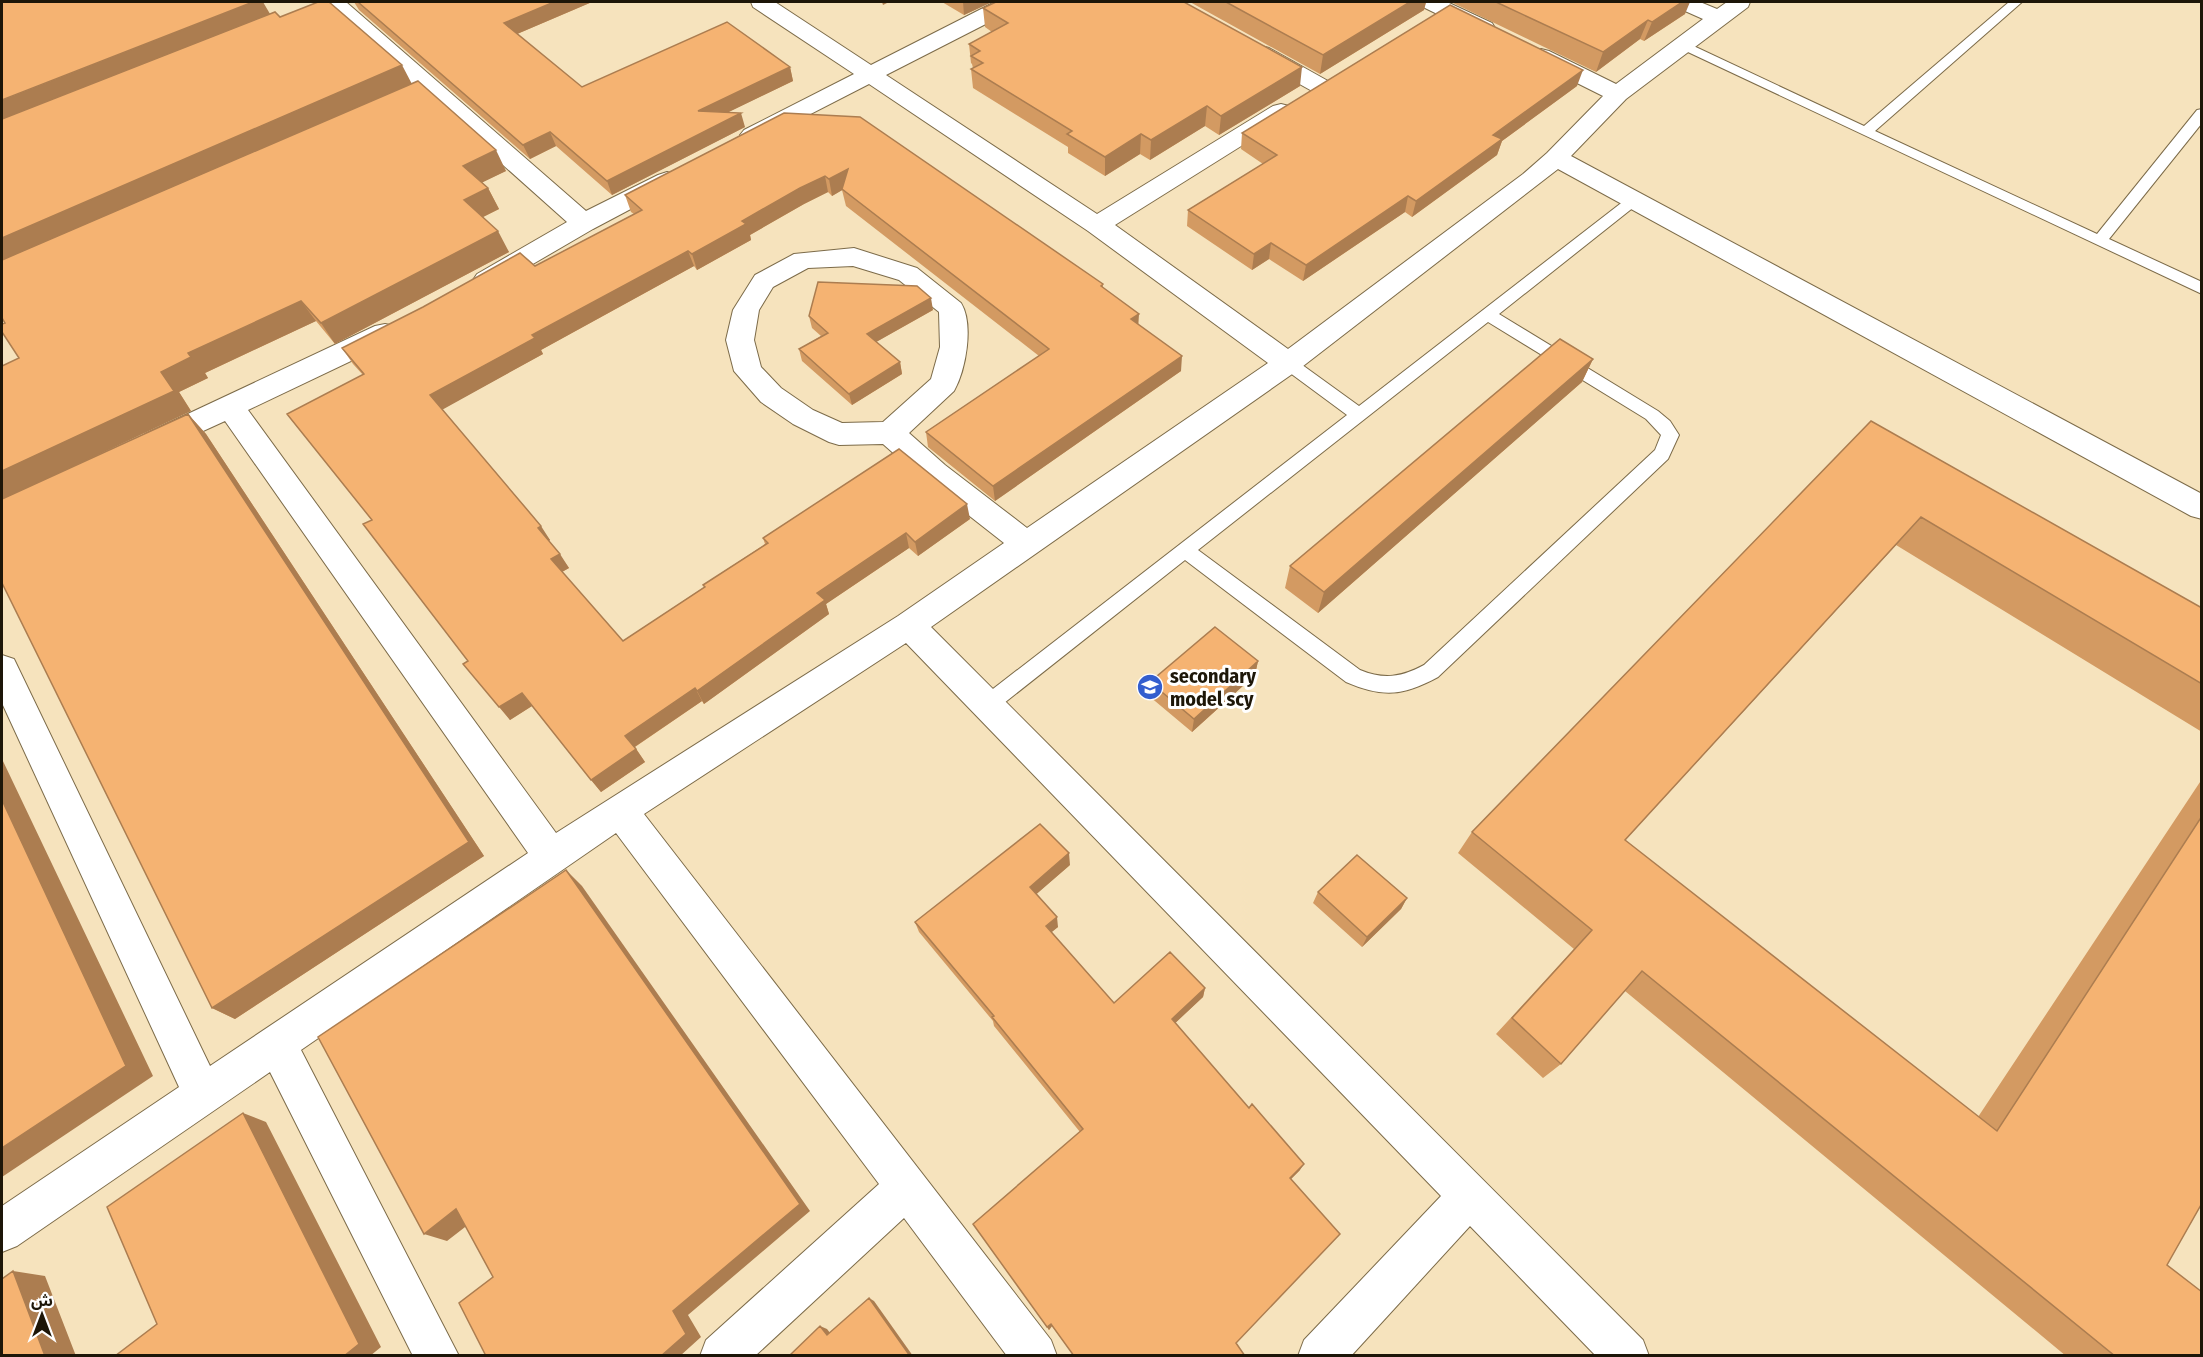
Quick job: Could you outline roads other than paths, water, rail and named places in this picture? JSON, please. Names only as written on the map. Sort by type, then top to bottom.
[{"type":"street","points":[[761,2],[1097,225],[1288,363]]},
{"type":"street","points":[[732,146],[1011,2]]},
{"type":"street","points":[[1684,2],[1729,10]]},
{"type":"street","points":[[328,6],[421,94],[584,223]]},
{"type":"street","points":[[1434,10],[1506,39]]},
{"type":"street","points":[[2,1231],[551,856],[909,625],[1288,363],[1510,196],[1556,158],[1618,94],[1729,10]]},
{"type":"street","points":[[1097,225],[1330,80],[1240,41]]},
{"type":"street","points":[[1526,49],[1618,94]]},
{"type":"street","points":[[1556,158],[2202,508]]},
{"type":"street","points":[[460,294],[584,223],[690,168]]},
{"type":"street","points":[[890,433],[944,384],[954,346],[952,309],[908,274],[854,257],[803,260],[764,281],[746,310],[740,340],[748,371],[771,395],[803,417],[839,434],[890,433],[935,473],[1025,543]]},
{"type":"street","points":[[137,451],[412,320]]},
{"type":"street","points":[[231,407],[551,856]]},
{"type":"street","points":[[909,625],[1627,1356]]},
{"type":"street","points":[[2,669],[202,1093]]},
{"type":"street","points":[[620,810],[1035,1356]]},
{"type":"street","points":[[276,1043],[437,1356]]},
{"type":"street","points":[[722,1356],[907,1187]]},
{"type":"street","points":[[1320,1356],[1470,1196]]},
{"type":"lane","points":[[1865,132],[2016,2]]},
{"type":"lane","points":[[1680,45],[2202,289]]},
{"type":"lane","points":[[2099,241],[2202,113]]},
{"type":"lane","points":[[987,705],[1634,200]]},
{"type":"lane","points":[[1185,550],[1362,680],[1371,684],[1394,687],[1415,680],[1431,671],[1662,454],[1670,435],[1664,425],[1652,415],[1487,314]]},
{"type":"lane","points":[[1288,363],[1359,415]]},
{"type":"place","name":"secondary model scy","points":[[1150,687]]}]
